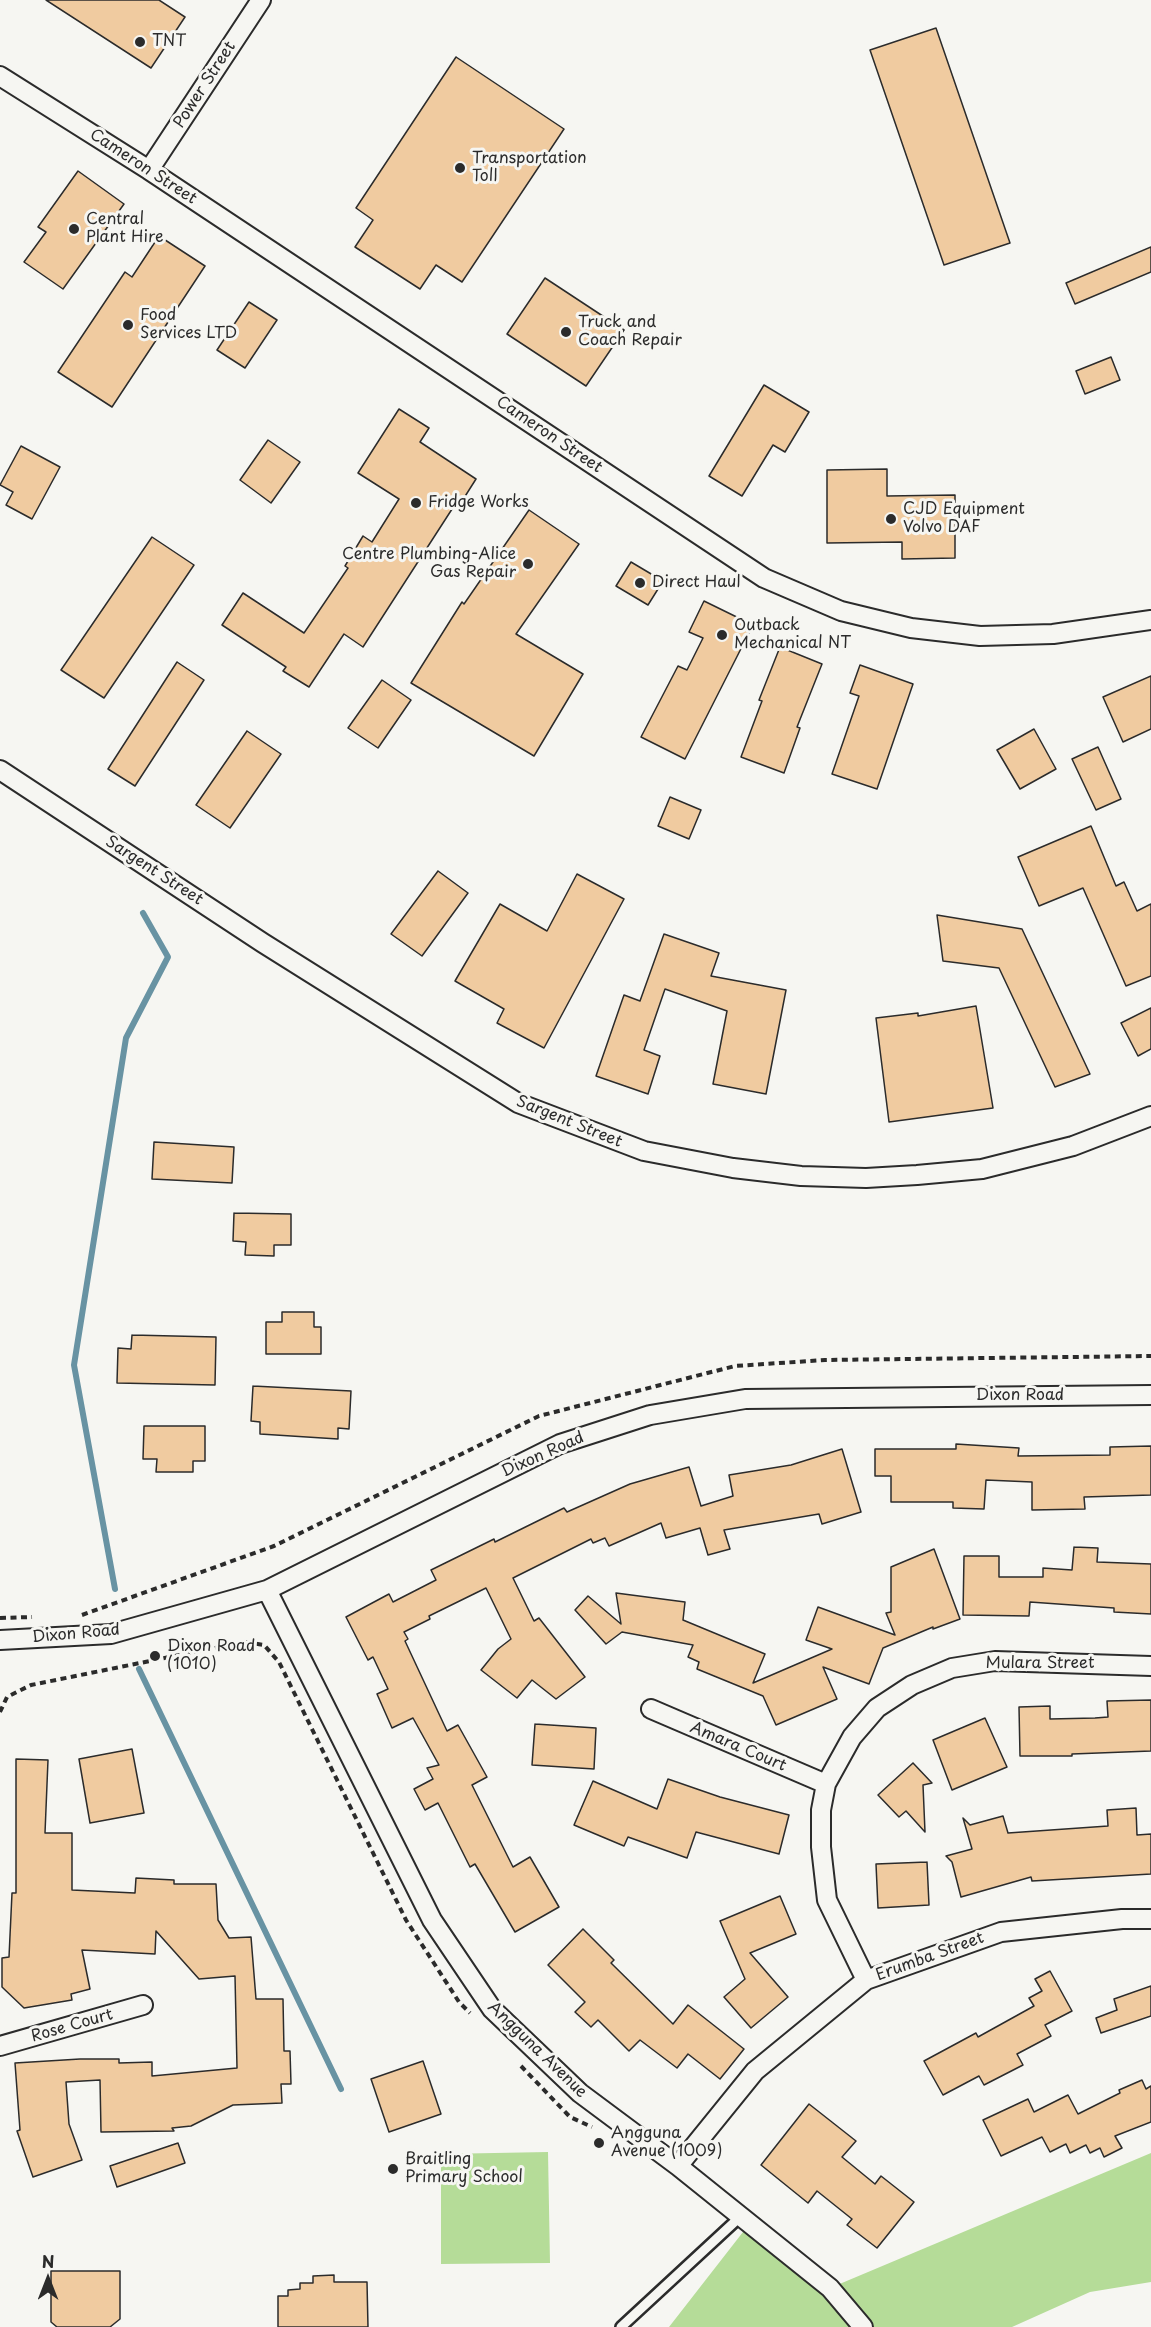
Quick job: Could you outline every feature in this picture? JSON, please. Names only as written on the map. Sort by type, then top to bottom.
[{"type":"street","name":"Power Street","points":[[149,170],[261,0]]},
{"type":"street","name":"Cameron Street","points":[[0,76],[149,170],[764,578],[841,611],[911,628],[980,636],[1053,634],[1151,620]]},
{"type":"street","name":"Sargent Street","points":[[0,770],[263,944],[518,1103],[644,1151],[733,1168],[801,1176],[866,1179],[982,1168],[1073,1146],[1151,1116]]},
{"type":"street","name":"Dixon Road","points":[[0,1641],[111,1634],[267,1590],[560,1444],[650,1414],[745,1399],[1151,1395]]},
{"type":"street","name":"Angguna Avenue","points":[[267,1590],[432,1920],[492,2009],[580,2093],[678,2166],[830,2288],[863,2327]]},
{"type":"street","name":"Mulara Street","points":[[867,1980],[826,1900],[821,1847],[821,1810],[826,1784],[852,1737],[877,1708],[912,1685],[952,1668],[995,1661],[1151,1666]]},
{"type":"street","name":"Amara Court","points":[[651,1709],[826,1784]]},
{"type":"street","name":"Erumba Street","points":[[678,2166],[755,2071],[867,1980],[1000,1932],[1122,1919],[1151,1919]]},
{"type":"street","name":"Rose Court","points":[[0,2046],[143,2005]]},
{"type":"lane","points":[[621,2327],[741,2216]]},
{"type":"path","points":[[0,1712],[7,1697],[32,1685],[244,1642],[264,1645],[279,1662],[406,1920],[459,2002],[475,2018]]},
{"type":"path","points":[[514,2059],[570,2117],[595,2129]]},
{"type":"green space","points":[[548,2152],[550,2263],[441,2264],[441,2154]]},
{"type":"green space","points":[[1151,2153],[1151,2282],[1090,2292],[1012,2327],[669,2327],[750,2223],[830,2288]]},
{"type":"building","name":"TNT","points":[[46,0],[159,0],[185,17],[151,68]]},
{"type":"building","points":[[936,28],[1010,243],[944,265],[870,50]]},
{"type":"building","name":"Transportation Toll","points":[[456,57],[564,129],[462,282],[436,265],[420,289],[355,247],[373,220],[356,208]]},
{"type":"building","name":"Central Plant Hire","points":[[78,171],[124,204],[63,289],[24,262],[46,232],[38,227]]},
{"type":"building","name":"Food Services LTD","points":[[159,236],[205,266],[112,407],[58,372],[125,272],[132,277]]},
{"type":"building","points":[[1151,247],[1151,272],[1075,304],[1066,283]]},
{"type":"building","name":"Truck and Coach Repair","points":[[545,278],[624,330],[586,386],[507,334]]},
{"type":"building","points":[[249,302],[277,320],[245,368],[217,350]]},
{"type":"building","points":[[1111,357],[1120,380],[1085,394],[1076,371]]},
{"type":"building","points":[[764,385],[809,412],[785,452],[773,445],[742,496],[709,476]]},
{"type":"building","points":[[399,409],[429,428],[420,442],[476,479],[457,509],[454,506],[363,647],[344,634],[309,687],[283,671],[286,667],[222,625],[243,593],[304,633],[348,568],[345,566],[363,536],[372,542],[399,499],[358,473]]},
{"type":"building","points":[[268,440],[300,462],[271,503],[240,480]]},
{"type":"building","points":[[21,446],[60,467],[32,519],[6,505],[13,492],[0,485]]},
{"type":"building","name":"CJD Equipment Volvo DAF","points":[[887,469],[887,496],[955,495],[955,558],[902,559],[902,542],[827,543],[827,470]]},
{"type":"building","points":[[529,510],[579,544],[516,634],[583,674],[534,756],[411,683],[462,602],[464,604]]},
{"type":"building","points":[[152,537],[194,565],[104,698],[61,670]]},
{"type":"building","name":"Direct Haul","points":[[631,562],[663,581],[648,605],[616,586]]},
{"type":"building","points":[[704,601],[753,625],[685,759],[641,737],[678,666],[687,670],[703,638],[689,632]]},
{"type":"building","points":[[780,647],[822,664],[797,727],[800,728],[784,773],[741,757],[762,701],[759,700]]},
{"type":"building","points":[[177,662],[204,680],[135,786],[108,769]]},
{"type":"building","points":[[860,665],[913,684],[877,789],[832,774],[859,696],[850,693]]},
{"type":"building","points":[[1151,676],[1151,729],[1123,742],[1103,697]]},
{"type":"building","points":[[382,680],[411,700],[378,748],[348,728]]},
{"type":"building","points":[[1034,729],[1056,769],[1020,789],[997,750]]},
{"type":"building","points":[[247,731],[281,754],[230,828],[196,805]]},
{"type":"building","points":[[1098,747],[1121,799],[1096,810],[1072,759]]},
{"type":"building","points":[[670,797],[701,810],[689,839],[658,826]]},
{"type":"building","points":[[1091,826],[1116,886],[1124,882],[1137,911],[1151,904],[1151,976],[1126,986],[1083,888],[1039,906],[1018,857]]},
{"type":"building","points":[[438,871],[468,893],[422,956],[391,934]]},
{"type":"building","points":[[577,874],[624,899],[544,1048],[497,1023],[504,1009],[455,981],[500,904],[547,931]]},
{"type":"building","points":[[937,915],[1022,929],[1090,1074],[1055,1087],[999,968],[943,961]]},
{"type":"building","points":[[664,934],[719,953],[711,976],[786,990],[766,1094],[713,1084],[727,1011],[665,989],[644,1050],[660,1056],[648,1094],[596,1076],[624,995],[640,1001]]},
{"type":"building","points":[[976,1006],[993,1108],[889,1122],[876,1018],[918,1013],[918,1016]]},
{"type":"building","points":[[1151,1008],[1151,1049],[1138,1056],[1121,1023]]},
{"type":"building","points":[[154,1142],[234,1147],[232,1183],[152,1179]]},
{"type":"building","points":[[234,1213],[291,1214],[291,1245],[274,1245],[274,1256],[245,1255],[246,1242],[233,1241]]},
{"type":"building","points":[[282,1312],[314,1312],[314,1327],[321,1327],[321,1354],[266,1354],[266,1322],[282,1322]]},
{"type":"building","points":[[132,1335],[216,1337],[215,1385],[117,1383],[118,1348],[131,1349]]},
{"type":"building","points":[[253,1386],[351,1391],[349,1429],[338,1428],[338,1439],[260,1434],[260,1422],[251,1421]]},
{"type":"building","points":[[144,1426],[205,1426],[205,1461],[193,1461],[193,1472],[156,1472],[157,1459],[143,1459]]},
{"type":"building","points":[[956,1444],[1019,1448],[1018,1456],[1110,1455],[1110,1447],[1151,1446],[1151,1495],[1084,1497],[1085,1509],[1032,1510],[1032,1482],[986,1480],[984,1509],[953,1508],[953,1502],[891,1502],[891,1476],[875,1476],[875,1449],[956,1449]]},
{"type":"building","points":[[842,1449],[861,1512],[822,1524],[819,1514],[724,1530],[730,1549],[708,1555],[700,1528],[666,1538],[661,1523],[609,1546],[605,1538],[593,1543],[591,1539],[513,1578],[534,1621],[539,1618],[585,1677],[556,1699],[532,1680],[517,1698],[481,1670],[498,1649],[511,1639],[486,1588],[429,1616],[430,1619],[404,1632],[408,1639],[405,1641],[447,1731],[458,1725],[487,1777],[472,1785],[513,1867],[530,1857],[559,1907],[515,1932],[475,1864],[470,1867],[438,1803],[425,1810],[414,1789],[433,1779],[427,1768],[439,1765],[413,1718],[392,1728],[377,1694],[388,1689],[373,1657],[368,1660],[346,1617],[389,1594],[393,1602],[436,1580],[431,1570],[494,1539],[495,1542],[564,1508],[567,1512],[630,1484],[689,1467],[701,1506],[733,1496],[729,1475],[791,1465]]},
{"type":"building","points":[[1074,1547],[1098,1548],[1097,1562],[1151,1564],[1151,1614],[1114,1612],[1114,1608],[1030,1602],[1029,1616],[963,1615],[964,1556],[999,1556],[999,1577],[1043,1577],[1043,1568],[1072,1570]]},
{"type":"building","points":[[934,1549],[960,1619],[933,1629],[933,1627],[883,1648],[869,1684],[823,1667],[837,1699],[776,1725],[763,1696],[697,1669],[699,1662],[688,1657],[693,1645],[622,1632],[606,1644],[575,1610],[588,1596],[621,1624],[616,1593],[685,1602],[683,1620],[765,1654],[753,1683],[832,1649],[806,1640],[818,1607],[895,1635],[886,1613],[891,1612],[891,1567]]},
{"type":"building","points":[[1151,1700],[1151,1751],[1072,1754],[1072,1756],[1020,1756],[1019,1707],[1050,1706],[1050,1719],[1095,1718],[1108,1717],[1107,1701]]},
{"type":"building","points":[[985,1718],[1007,1767],[952,1790],[933,1740]]},
{"type":"building","points":[[535,1724],[596,1728],[594,1769],[532,1765]]},
{"type":"building","points":[[132,1749],[144,1813],[90,1823],[79,1759]]},
{"type":"building","points":[[16,1759],[48,1760],[45,1833],[72,1833],[72,1890],[135,1893],[136,1878],[174,1880],[174,1884],[216,1884],[218,1920],[229,1938],[251,1937],[256,1999],[283,1999],[284,2051],[290,2051],[291,2084],[281,2084],[282,2103],[233,2105],[191,2126],[172,2128],[174,2131],[101,2132],[100,2080],[66,2082],[69,2124],[82,2160],[33,2177],[17,2131],[20,2130],[15,2063],[80,2059],[119,2059],[119,2063],[152,2062],[152,2076],[237,2068],[235,1976],[199,1979],[156,1931],[155,1954],[82,1950],[90,1989],[71,1994],[72,2000],[24,2008],[2,1987],[2,1958],[9,1957],[12,1893],[16,1893]]},
{"type":"building","points":[[913,1763],[932,1783],[923,1785],[925,1832],[906,1811],[899,1817],[878,1795]]},
{"type":"building","points":[[668,1779],[720,1797],[789,1815],[779,1854],[696,1832],[687,1858],[628,1837],[624,1846],[574,1825],[593,1781],[657,1809]]},
{"type":"building","points":[[1136,1808],[1137,1835],[1151,1834],[1151,1874],[1032,1881],[1031,1877],[961,1897],[952,1862],[946,1856],[972,1849],[963,1818],[970,1825],[1003,1816],[1008,1833],[1108,1826],[1107,1810]]},
{"type":"building","points":[[927,1862],[929,1905],[878,1908],[876,1864]]},
{"type":"building","points":[[780,1896],[796,1934],[750,1953],[788,1997],[751,2028],[724,1997],[745,1979],[720,1921]]},
{"type":"building","points":[[583,1929],[614,1960],[611,1963],[673,2024],[688,2005],[744,2049],[720,2079],[688,2054],[677,2068],[640,2040],[629,2051],[598,2020],[591,2027],[575,2012],[585,2002],[548,1965]]},
{"type":"building","points":[[1050,1971],[1072,2011],[1045,2025],[1051,2036],[1017,2054],[1023,2065],[984,2085],[979,2076],[943,2095],[924,2061],[976,2033],[978,2037],[1034,2006],[1029,1998],[1042,1991],[1035,1979]]},
{"type":"building","points":[[1151,1986],[1151,2016],[1101,2033],[1096,2018],[1117,2010],[1114,1999]]},
{"type":"building","points":[[423,2061],[441,2114],[389,2132],[371,2079]]},
{"type":"building","points":[[1142,2080],[1146,2089],[1151,2086],[1151,2122],[1115,2136],[1122,2148],[1104,2157],[1100,2148],[1090,2153],[1086,2145],[1070,2153],[1066,2144],[1050,2152],[1042,2137],[1001,2156],[983,2120],[1028,2099],[1034,2112],[1068,2095],[1078,2114],[1120,2093],[1119,2090]]},
{"type":"building","points":[[809,2104],[856,2141],[842,2157],[875,2184],[881,2176],[914,2202],[877,2248],[847,2225],[852,2219],[817,2191],[808,2203],[761,2165]]},
{"type":"building","points":[[178,2143],[185,2163],[117,2187],[110,2166]]},
{"type":"building","points":[[51,2271],[120,2271],[120,2319],[110,2327],[57,2327],[51,2322]]},
{"type":"building","points":[[334,2275],[334,2282],[367,2282],[368,2327],[278,2327],[278,2296],[288,2296],[288,2290],[300,2289],[300,2283],[313,2283],[313,2276]]},
{"type":"waterway","points":[[115,1589],[74,1365],[126,1038],[168,957],[143,913]]},
{"type":"waterway","points":[[139,1669],[341,2089]]},
{"type":"place","name":"TNT","points":[[140,42]]},
{"type":"place","name":"Transportation Toll","points":[[460,168]]},
{"type":"place","name":"Central Plant Hire","points":[[74,229]]},
{"type":"place","name":"Food Services LTD","points":[[128,325]]},
{"type":"place","name":"Truck and Coach Repair","points":[[566,332]]},
{"type":"place","name":"Fridge Works","points":[[416,503]]},
{"type":"place","name":"CJD Equipment Volvo DAF","points":[[891,519]]},
{"type":"place","name":"Centre Plumbing-Alice Gas Repair","points":[[528,564]]},
{"type":"place","name":"Direct Haul","points":[[640,583]]},
{"type":"place","name":"Outback Mechanical NT","points":[[722,635]]},
{"type":"place","name":"Dixon Road (1010)","points":[[155,1656]]},
{"type":"place","name":"Angguna Avenue (1009)","points":[[599,2143]]},
{"type":"place","name":"Braitling Primary School","points":[[393,2169]]}]
